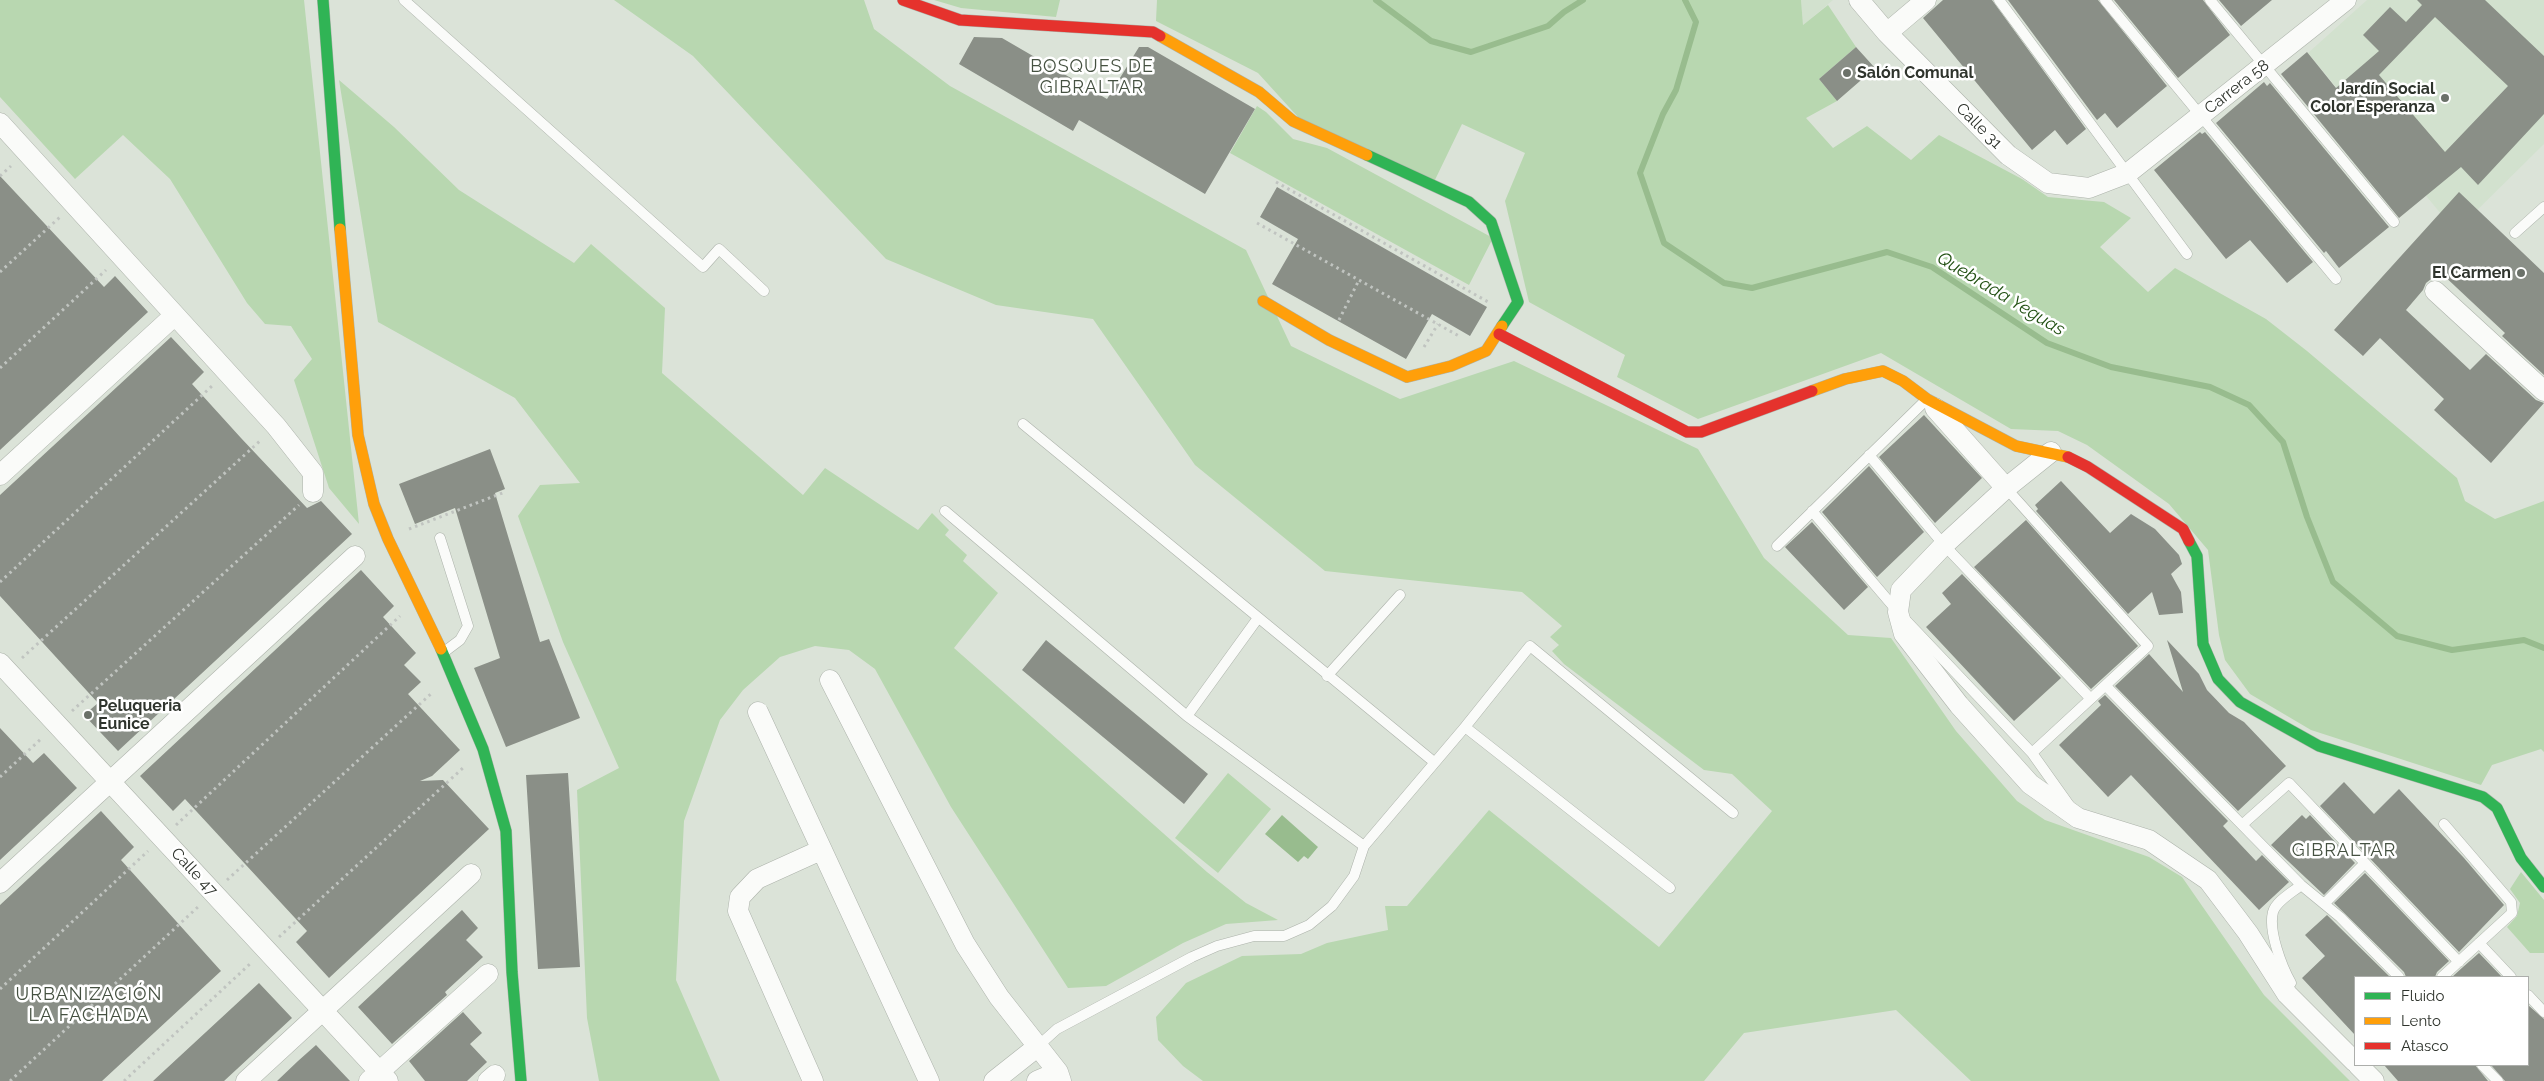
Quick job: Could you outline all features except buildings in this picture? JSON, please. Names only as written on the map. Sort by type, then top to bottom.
[{"type":"street","points":[[323,0],[328,92],[358,435],[374,504],[388,539],[443,653],[483,749],[506,831],[512,972],[522,1081]]},
{"type":"street","points":[[903,0],[960,20],[1153,32],[1259,92],[1293,121],[1469,202],[1491,222],[1518,302],[1486,351],[1451,366],[1407,377],[1329,340],[1263,301]]},
{"type":"street","name":"Calle 31","points":[[1859,0],[1887,33],[2008,155],[2048,183],[2089,188],[2128,173]]},
{"type":"street","points":[[1887,33],[1926,0]]},
{"type":"street","name":"Carrera 58","points":[[2128,173],[2346,0]]},
{"type":"street","points":[[0,123],[276,426],[313,473],[313,492]]},
{"type":"street","points":[[2435,291],[2544,391]]},
{"type":"street","points":[[0,475],[174,315]]},
{"type":"street","points":[[1498,334],[1687,432],[1701,432],[1845,379],[1883,371],[1903,381],[1927,399],[2016,446],[2052,452],[2088,467],[2183,529],[2197,556],[2203,644],[2218,679],[2240,702],[2319,746],[2483,797],[2497,808],[2521,858],[2544,887]]},
{"type":"street","points":[[1927,399],[2006,488]]},
{"type":"street","points":[[2052,452],[2006,488],[1944,545],[1901,590],[1898,612],[1904,634],[1959,705],[2030,784],[2078,818],[2149,840],[2208,880],[2248,933],[2287,994],[2354,1060]]},
{"type":"street","points":[[0,883],[354,556]]},
{"type":"street","name":"Calle 47","points":[[4,667],[323,1011],[379,1078]]},
{"type":"street","points":[[830,680],[965,944],[988,981],[1059,1077],[1037,1081]]},
{"type":"street","points":[[758,712],[929,1081]]},
{"type":"street","points":[[813,1081],[738,911],[740,897],[757,879],[822,850]]},
{"type":"street","points":[[246,1081],[471,874]]},
{"type":"street","points":[[379,1078],[488,974]]},
{"type":"street","points":[[994,1081],[1037,1046]]},
{"type":"street","points":[[2360,1066],[2374,1081]]},
{"type":"lane","points":[[404,0],[703,267],[719,249],[764,291]]},
{"type":"lane","points":[[1999,0],[2187,254]]},
{"type":"lane","points":[[2105,0],[2336,279]]},
{"type":"lane","points":[[2210,0],[2394,222]]},
{"type":"lane","points":[[2515,233],[2544,207]]},
{"type":"lane","points":[[1777,546],[1927,399]]},
{"type":"lane","points":[[1023,424],[1327,676],[1434,762]]},
{"type":"lane","points":[[1869,455],[1944,545],[2090,698]]},
{"type":"lane","points":[[2006,488],[2148,646],[2032,753]]},
{"type":"lane","points":[[945,511],[1187,716],[1364,846]]},
{"type":"lane","points":[[1812,511],[1898,612],[2032,753],[2078,818]]},
{"type":"lane","points":[[440,538],[468,626],[460,640],[443,653]]},
{"type":"lane","points":[[1327,676],[1400,595]]},
{"type":"lane","points":[[1187,716],[1258,618]]},
{"type":"lane","points":[[1037,1046],[1057,1029],[1192,957],[1217,946],[1254,936],[1284,936],[1309,925],[1332,906],[1354,876],[1364,846],[1465,727],[1530,646],[1733,813]]},
{"type":"lane","points":[[2106,686],[2301,885],[2325,903],[2398,976]]},
{"type":"lane","points":[[1465,727],[1670,888]]},
{"type":"lane","points":[[2243,824],[2289,783],[2459,962]]},
{"type":"lane","points":[[2443,976],[2512,913],[2511,902],[2444,824]]},
{"type":"lane","points":[[2325,903],[2364,864]]},
{"type":"lane","points":[[2301,885],[2278,903],[2273,912],[2274,940],[2282,967],[2307,1012]]},
{"type":"lane","points":[[2479,943],[2509,976]]},
{"type":"lane","points":[[2529,996],[2544,1012]]},
{"type":"lane","points":[[2483,1066],[2498,1081]]},
{"type":"path","points":[[1276,182],[1510,314]]},
{"type":"path","points":[[0,272],[74,204]]},
{"type":"path","points":[[1257,222],[1486,351]]},
{"type":"path","points":[[0,368],[121,256]]},
{"type":"path","points":[[1329,340],[1359,280]]},
{"type":"path","points":[[0,582],[227,372]]},
{"type":"path","points":[[4,667],[276,426]]},
{"type":"path","points":[[0,777],[313,492]]},
{"type":"path","points":[[405,531],[505,492]]},
{"type":"path","points":[[0,989],[417,600]]},
{"type":"path","points":[[10,1081],[452,674]]},
{"type":"path","points":[[124,1081],[483,749]]},
{"type":"shaded area","points":[[0,0],[304,0],[359,524],[329,488],[294,380],[312,359],[291,326],[265,324],[247,303],[170,179],[123,135],[75,179],[0,97]]},
{"type":"shaded area","points":[[614,0],[864,0],[874,29],[950,86],[1246,250],[1291,346],[1400,399],[1514,361],[1698,449],[1764,558],[1848,635],[1891,638],[1956,731],[2017,801],[2045,820],[2149,857],[2182,877],[2264,995],[2350,1081],[1971,1081],[1896,1010],[1744,1033],[1704,1081],[1203,1081],[1183,1066],[1158,1040],[1156,1017],[1186,983],[1242,956],[1301,954],[1327,943],[1388,930],[1385,906],[1407,906],[1489,810],[1659,947],[1772,811],[1732,774],[1704,770],[1564,664],[1552,651],[1559,645],[1550,637],[1562,626],[1522,592],[1325,571],[1195,465],[1093,319],[996,305],[886,259],[693,56]]},
{"type":"shaded area","points":[[934,0],[1060,0],[1056,17],[961,8]]},
{"type":"shaded area","points":[[1157,0],[1801,0],[1803,25],[1828,5],[1856,47],[1819,79],[1837,101],[1806,118],[1833,148],[1867,126],[1911,160],[1939,135],[2022,179],[2048,197],[2104,202],[2131,218],[2100,247],[2148,292],[2175,268],[2266,319],[2307,351],[2457,478],[2465,501],[2495,519],[2544,501],[2544,752],[2541,749],[2492,765],[2481,785],[2311,730],[2250,694],[2225,660],[2219,635],[2208,550],[2169,504],[2087,445],[2058,431],[2011,429],[1881,353],[1698,419],[1617,377],[1625,355],[1529,302],[1505,201],[1525,153],[1462,124],[1433,184],[1298,117],[1258,73],[1156,21]]},
{"type":"shaded area","points":[[1801,0],[1833,0],[1803,25]]},
{"type":"shaded area","name":"Jardín Social Color Esperanza","points":[[2367,0],[2544,0],[2544,144],[2459,228],[2451,226],[2308,53]]},
{"type":"shaded area","points":[[339,80],[394,127],[459,190],[574,263],[591,244],[665,308],[662,373],[803,495],[825,468],[918,530],[932,513],[949,530],[945,535],[967,555],[963,561],[998,593],[954,648],[1207,872],[1246,903],[1278,920],[1226,924],[1183,943],[1106,986],[1068,988],[951,807],[875,669],[849,650],[815,646],[780,657],[743,690],[720,720],[684,821],[676,980],[720,1081],[599,1081],[587,1018],[577,790],[619,768],[563,642],[518,516],[540,485],[580,483],[515,398],[378,322]]},
{"type":"shaded area","points":[[1257,106],[1266,112],[1293,139],[1327,148],[1493,238],[1469,285],[1230,153]]},
{"type":"shaded area","points":[[1228,773],[1271,809],[1218,873],[1175,838]]},
{"type":"shaded area","points":[[1282,815],[1318,847],[1308,859],[1304,856],[1298,862],[1265,834]]},
{"type":"shaded area","points":[[2521,872],[2544,900],[2544,953],[2530,953],[2507,927],[2517,916],[2520,903],[2510,889]]},
{"type":"waterway","name":"Quebrada Yeguas","points":[[1376,0],[1431,41],[1471,52],[1548,26],[1564,12],[1583,0]]},
{"type":"waterway","name":"Quebrada Yeguas","points":[[1685,0],[1696,22],[1676,90],[1663,114],[1640,173],[1664,243],[1724,283],[1752,288],[1887,252],[1932,267],[2047,343],[2111,367],[2210,387],[2249,405],[2283,442],[2307,517],[2333,582],[2397,636],[2452,650],[2524,640],[2544,648]]},
{"type":"traffic: fast","points":[[323,0],[340,229]]},
{"type":"traffic: fast","points":[[1367,155],[1469,202],[1491,222],[1518,302],[1502,326]]},
{"type":"traffic: fast","points":[[2189,541],[2197,556],[2203,644],[2218,679],[2240,702],[2319,746],[2483,797],[2497,808],[2521,858],[2544,887]]},
{"type":"traffic: fast","points":[[441,649],[483,749],[506,831],[512,972],[521,1081]]},
{"type":"traffic: slow","points":[[1160,36],[1259,92],[1293,121],[1367,155]]},
{"type":"traffic: slow","points":[[340,229],[358,435],[374,504],[388,539],[441,649]]},
{"type":"traffic: slow","points":[[1263,301],[1329,340],[1407,377],[1451,366],[1486,351],[1502,326]]},
{"type":"traffic: slow","points":[[1812,391],[1845,379],[1883,371],[1903,381],[1927,399],[2016,446],[2068,457]]},
{"type":"traffic: jam","points":[[903,0],[960,20],[1153,32],[1160,36]]},
{"type":"traffic: jam","points":[[1499,334],[1687,432],[1701,432],[1812,391]]},
{"type":"traffic: jam","points":[[2068,457],[2088,467],[2183,529],[2189,541]]},
{"type":"place","name":"Salón Comunal","points":[[1847,73]]},
{"type":"place","name":"Jardín Social Color Esperanza","points":[[2445,98]]},
{"type":"place","name":"El Carmen","points":[[2521,273]]},
{"type":"place","name":"Peluqueria Eunice","points":[[88,715]]},
{"type":"district","name":"BOSQUES DE GIBRALTAR","points":[[1092,77]]},
{"type":"district","name":"GIBRALTAR","points":[[2344,851]]},
{"type":"district","name":"URBANIZACIÓN LA FACHADA","points":[[89,1005]]}]
